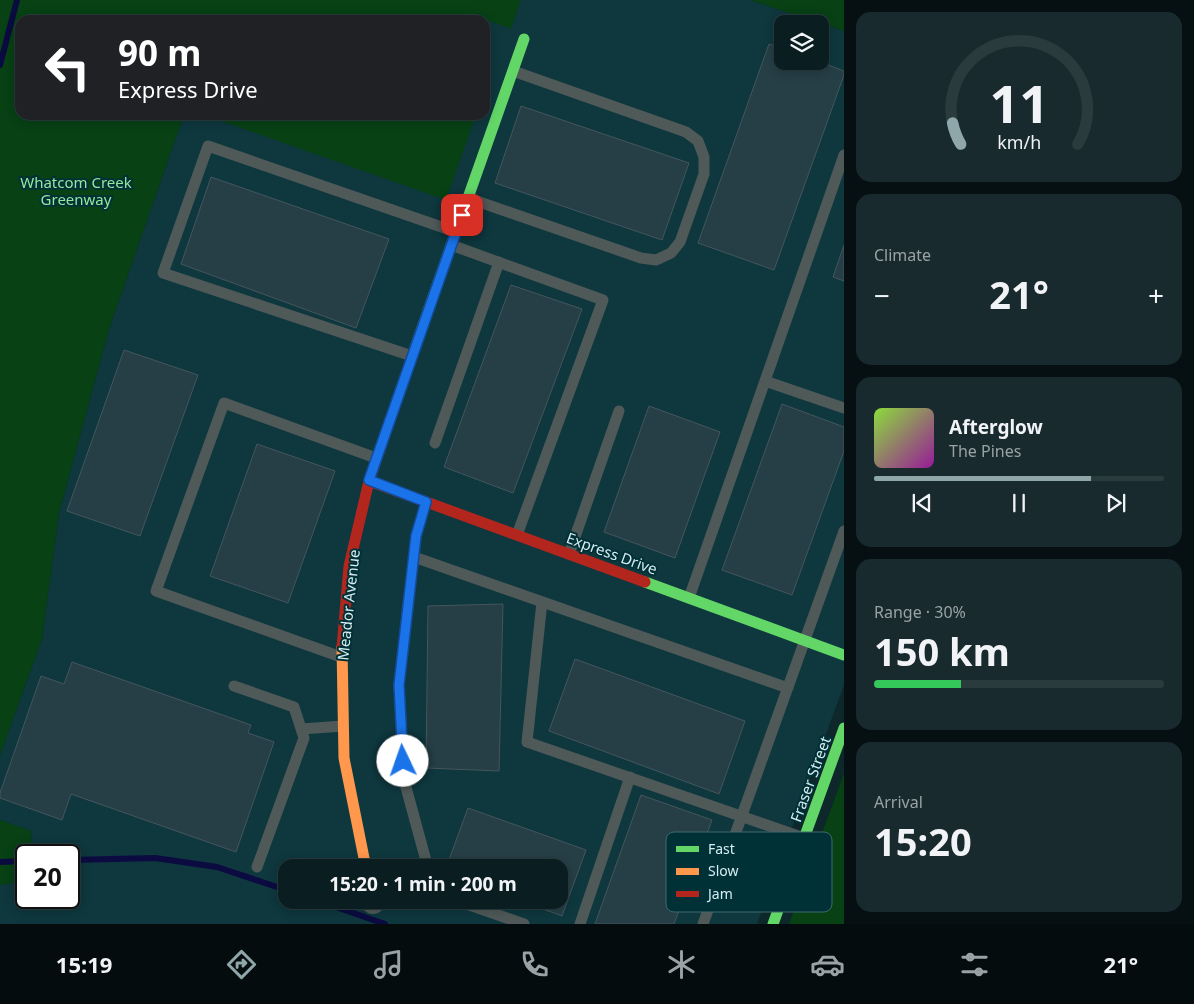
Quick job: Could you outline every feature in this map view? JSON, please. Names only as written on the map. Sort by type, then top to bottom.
[{"type":"street","name":"Meador Avenue","points":[[364,859],[344,758],[341,657],[349,566],[376,458],[524,39]]},
{"type":"street","name":"Express Drive","points":[[369,480],[844,655]]},
{"type":"street","name":"Fraser Street","points":[[806,832],[844,728]]},
{"type":"street","name":"Fraser Street","points":[[773,924],[777,912]]},
{"type":"lane","points":[[468,198],[641,258],[656,260],[671,253],[680,242],[704,174],[704,157],[698,141],[686,132],[513,71]]},
{"type":"lane","points":[[412,356],[163,272],[201,164],[208,146],[456,232]]},
{"type":"lane","points":[[689,598],[844,155]]},
{"type":"lane","points":[[451,245],[603,300],[517,535]]},
{"type":"lane","points":[[434,443],[500,262]]},
{"type":"lane","points":[[765,381],[844,408]]},
{"type":"lane","points":[[341,657],[156,592],[224,403],[376,458]]},
{"type":"lane","points":[[569,554],[620,411]]},
{"type":"lane","points":[[426,502],[416,536],[399,685],[404,780],[426,859]]},
{"type":"lane","points":[[736,832],[844,531]]},
{"type":"lane","points":[[414,557],[788,688]]},
{"type":"lane","points":[[542,602],[527,742],[787,832]]},
{"type":"lane","points":[[234,686],[294,707],[304,738],[257,867]]},
{"type":"lane","points":[[301,729],[343,726]]},
{"type":"lane","points":[[580,924],[630,777]]},
{"type":"lane","points":[[473,909],[496,920],[524,924]]},
{"type":"lane","points":[[703,924],[707,912]]},
{"type":"shaded area","points":[[224,0],[750,0],[795,15],[774,15],[774,70],[829,70],[829,26],[844,31],[844,685],[790,832],[666,832],[666,912],[761,912],[757,924],[0,924],[0,885],[15,883],[15,909],[80,909],[80,844],[32,844],[31,831],[0,820],[0,755],[42,639],[59,513],[109,329],[182,120],[490,120],[490,15],[420,15]]},
{"type":"green space","name":"Whatcom Creek Greenway","points":[[0,0],[521,0],[511,29],[490,21],[490,15],[15,15],[15,120],[182,120],[109,329],[59,513],[42,639],[0,755]]},
{"type":"green space","points":[[750,0],[844,0],[844,31],[829,26],[829,15],[795,15]]},
{"type":"green space","points":[[218,120],[474,120],[446,200]]},
{"type":"green space","points":[[844,773],[844,924],[789,924],[793,912],[832,912],[832,832],[823,832]]},
{"type":"green space","points":[[0,820],[31,831],[32,844],[15,844],[15,883],[0,885]]},
{"type":"building","points":[[769,44],[774,46],[774,70],[829,70],[829,65],[844,71],[774,270],[698,243]]},
{"type":"building","points":[[521,106],[689,163],[662,240],[495,183]]},
{"type":"building","points":[[211,177],[389,239],[356,328],[181,264]]},
{"type":"building","points":[[844,245],[844,281],[833,277]]},
{"type":"building","points":[[511,285],[582,309],[513,493],[444,467]]},
{"type":"building","points":[[124,350],[198,375],[140,536],[67,511]]},
{"type":"building","points":[[782,404],[844,427],[844,451],[792,595],[722,570]]},
{"type":"building","points":[[649,406],[720,432],[675,558],[604,532]]},
{"type":"building","points":[[257,444],[335,471],[288,603],[210,576]]},
{"type":"building","points":[[503,604],[499,771],[426,768],[428,606]]},
{"type":"building","points":[[575,659],[745,721],[719,794],[549,731]]},
{"type":"building","points":[[72,662],[251,725],[248,733],[274,742],[236,852],[71,794],[62,820],[0,798],[0,793],[41,676],[64,684]]},
{"type":"building","points":[[641,795],[712,820],[708,832],[666,832],[666,912],[678,912],[674,924],[595,924]]},
{"type":"building","points":[[468,808],[586,850],[568,900],[568,859],[449,859]]},
{"type":"building","points":[[543,909],[565,909],[562,916]]},
{"type":"waterway","points":[[0,65],[17,0]]},
{"type":"waterway","points":[[80,860],[155,858],[217,867],[278,887]]},
{"type":"waterway","points":[[0,862],[15,861]]},
{"type":"waterway","points":[[342,909],[385,924]]},
{"type":"traffic: fast","points":[[415,348],[524,39]]},
{"type":"traffic: fast","points":[[645,582],[844,655]]},
{"type":"traffic: fast","points":[[806,832],[844,728]]},
{"type":"traffic: fast","points":[[773,924],[777,912]]},
{"type":"traffic: slow","points":[[342,647],[344,758],[364,859]]},
{"type":"traffic: jam","points":[[342,647],[349,566],[369,481],[415,348]]},
{"type":"traffic: jam","points":[[369,481],[645,582]]},
{"type":"route","points":[[403,761],[399,685],[416,536],[426,502],[369,480],[462,215]]}]
